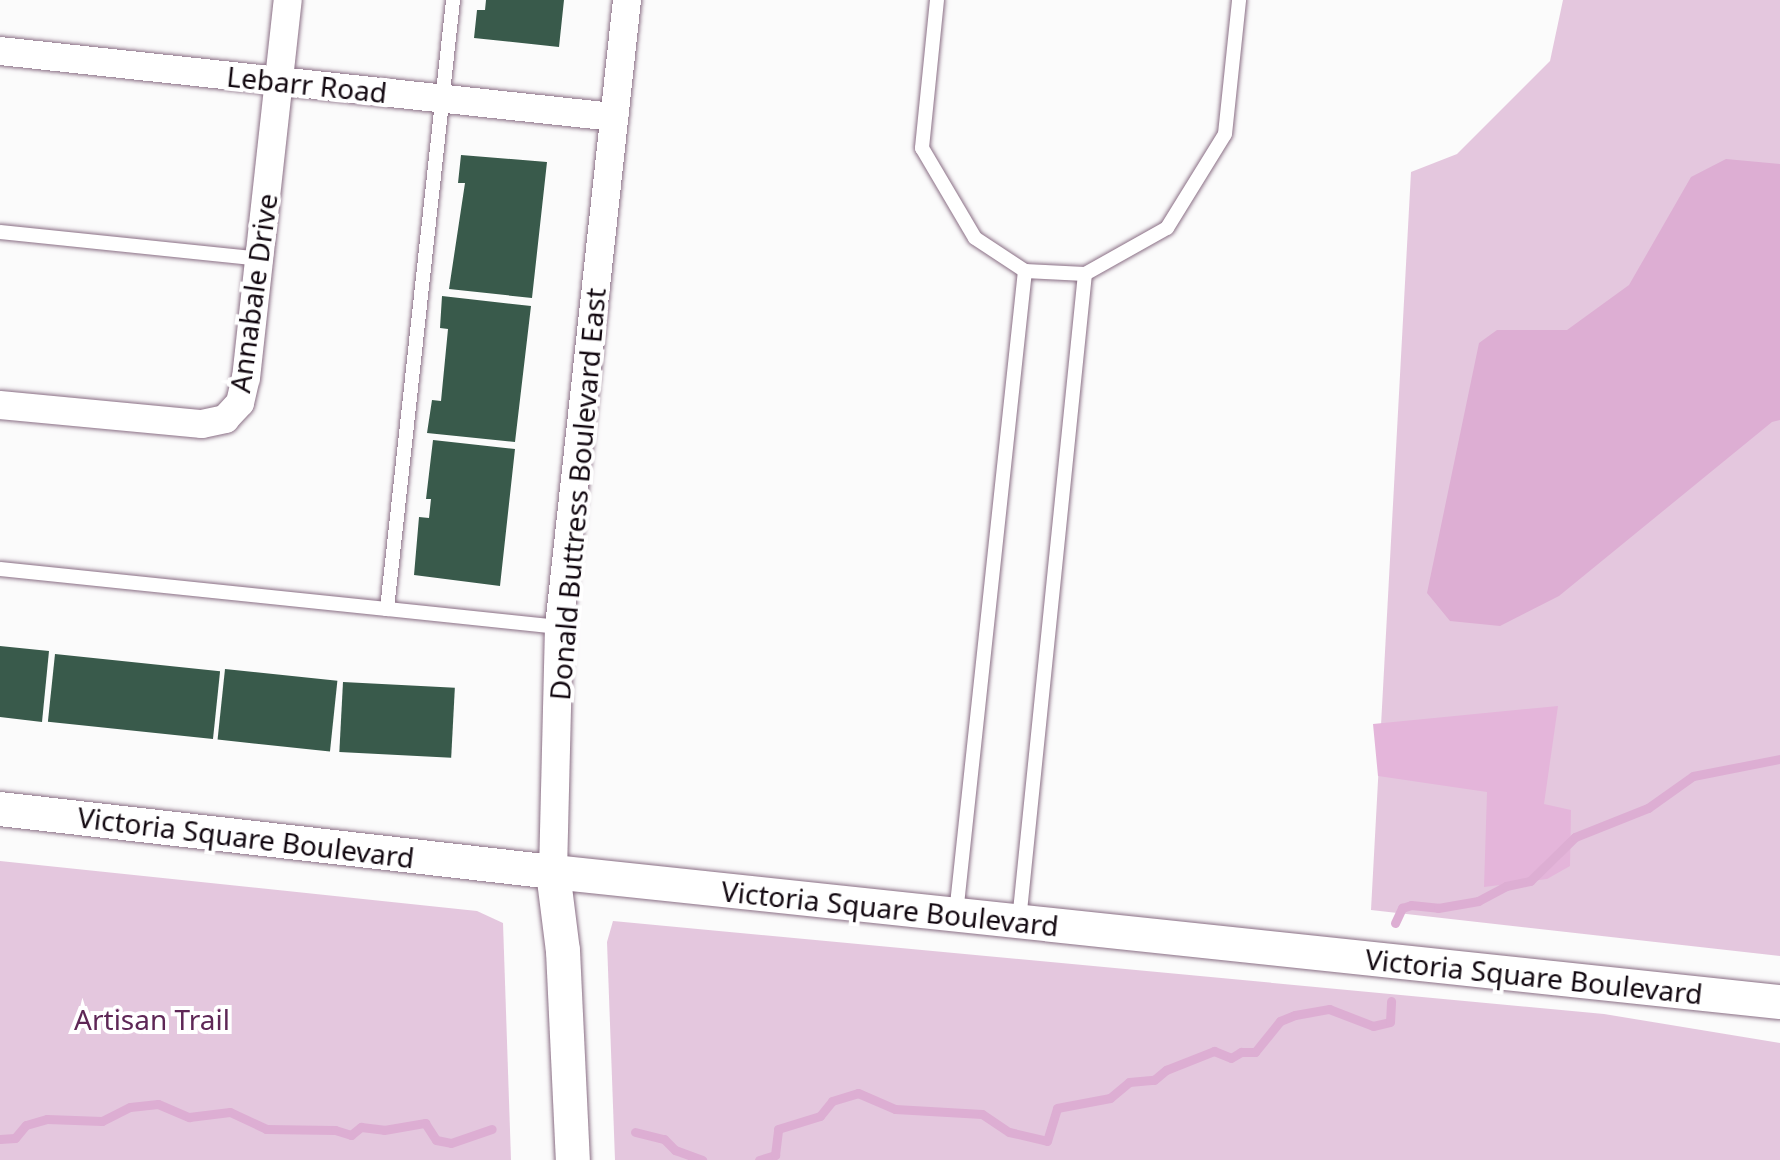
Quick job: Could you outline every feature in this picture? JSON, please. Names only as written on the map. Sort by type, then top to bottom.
[{"type":"street","name":"Annabale Drive","points":[[0,405],[202,424],[225,419],[240,403],[246,378],[288,0]]},
{"type":"street","name":"Donald Buttress Boulevard East","points":[[553,872],[559,627],[627,0]]},
{"type":"street","name":"Lebarr Road","points":[[0,51],[614,117]]},
{"type":"street","name":"Victoria Square Boulevard","points":[[0,809],[553,872],[1780,1002]]},
{"type":"street","points":[[553,872],[563,951],[573,1160]]},
{"type":"lane","points":[[387,609],[453,0]]},
{"type":"lane","points":[[937,0],[922,148],[975,238],[1025,271],[1085,274],[1167,228],[1225,134],[1239,0]]},
{"type":"lane","points":[[0,232],[260,259]]},
{"type":"lane","points":[[956,914],[1025,271]]},
{"type":"lane","points":[[1019,921],[1085,274]]},
{"type":"lane","points":[[0,569],[559,627]]},
{"type":"green space","points":[[1563,0],[1780,0],[1780,956],[1371,910],[1411,172],[1457,154],[1550,61]]},
{"type":"green space","name":"Artisan Trail","points":[[0,861],[477,911],[503,923],[511,1160],[0,1160]]},
{"type":"green space","points":[[613,921],[1604,1014],[1780,1043],[1780,1160],[615,1160],[607,942]]},
{"type":"shaded area","points":[[1726,159],[1780,164],[1780,420],[1772,422],[1559,596],[1500,626],[1450,621],[1427,593],[1479,343],[1497,330],[1567,330],[1629,285],[1691,177]]},
{"type":"shaded area","points":[[1558,706],[1544,804],[1571,810],[1570,866],[1547,879],[1484,887],[1487,792],[1378,776],[1373,724]]},
{"type":"building","points":[[486,0],[564,0],[559,47],[474,38],[477,10],[485,10]]},
{"type":"building","points":[[461,155],[547,162],[532,298],[449,289],[465,183],[458,183]]},
{"type":"building","points":[[442,296],[531,306],[515,442],[427,433],[432,400],[441,401],[448,329],[440,328]]},
{"type":"building","points":[[433,440],[515,449],[500,586],[414,575],[419,517],[429,518],[431,499],[426,499]]},
{"type":"building","points":[[0,646],[49,651],[42,722],[0,717]]},
{"type":"building","points":[[55,654],[220,671],[213,739],[48,722]]},
{"type":"building","points":[[225,669],[337,681],[330,751],[218,740]]},
{"type":"building","points":[[343,682],[455,688],[451,758],[339,752]]},
{"type":"waterway","points":[[1395,923],[1402,908],[1411,905],[1438,908],[1478,901],[1506,886],[1530,881],[1575,837],[1648,808],[1693,776],[1780,759]]},
{"type":"waterway","points":[[759,1160],[775,1155],[778,1129],[820,1116],[832,1101],[858,1093],[895,1109],[982,1114],[1009,1132],[1047,1141],[1057,1108],[1110,1098],[1129,1082],[1154,1080],[1166,1070],[1214,1051],[1231,1058],[1241,1052],[1255,1052],[1280,1021],[1295,1015],[1329,1009],[1373,1026],[1390,1022],[1391,1001]]},
{"type":"waterway","points":[[0,1139],[15,1138],[26,1125],[47,1119],[102,1121],[130,1107],[158,1104],[189,1117],[230,1112],[266,1129],[335,1130],[351,1135],[361,1127],[384,1130],[425,1123],[436,1140],[451,1143],[492,1129]]},
{"type":"waterway","points":[[635,1132],[664,1139],[675,1150],[702,1160]]}]
